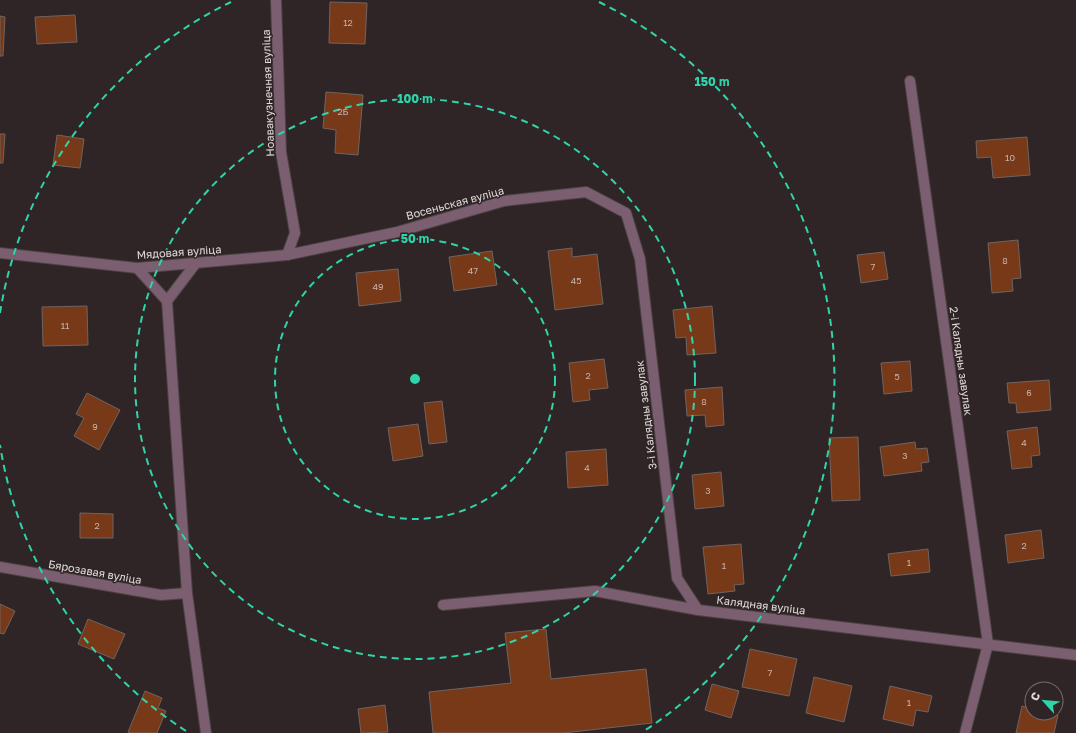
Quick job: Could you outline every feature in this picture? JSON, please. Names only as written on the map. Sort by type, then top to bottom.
[{"type":"street","name":"Ноавакузнечная вуліца","points":[[276,0],[281,152],[295,233],[288,255]]},
{"type":"street","name":"2-і Калядны завулак","points":[[910,81],[988,644]]},
{"type":"street","name":"Восеньская вуліца","points":[[288,255],[397,232],[504,201],[586,192],[626,213]]},
{"type":"street","name":"3-і Калядны завулак","points":[[626,213],[640,259],[677,578],[698,610]]},
{"type":"street","name":"Мядовая вуліца","points":[[0,253],[137,268],[288,255]]},
{"type":"street","points":[[167,301],[196,263]]},
{"type":"street","points":[[137,268],[167,301],[187,593],[206,733]]},
{"type":"street","name":"Бярозавая вуліца","points":[[0,567],[161,596],[187,593]]},
{"type":"street","name":"Калядная вуліца","points":[[443,605],[594,591],[698,610],[1076,655]]},
{"type":"street","points":[[965,733],[988,644]]},
{"type":"building","points":[[330,2],[367,3],[365,44],[329,43]]},
{"type":"building","points":[[75,15],[77,42],[37,44],[35,17]]},
{"type":"building","points":[[0,16],[5,17],[3,56],[0,56]]},
{"type":"building","points":[[326,92],[363,95],[358,155],[335,153],[336,130],[323,128]]},
{"type":"building","points":[[0,134],[5,134],[3,163],[0,163]]},
{"type":"building","points":[[57,135],[84,139],[80,168],[53,165]]},
{"type":"building","points":[[1027,137],[1030,175],[993,178],[991,157],[977,158],[976,141]]},
{"type":"building","points":[[1018,240],[1021,278],[1012,279],[1013,291],[992,293],[988,243]]},
{"type":"building","points":[[572,248],[572,257],[597,254],[603,304],[555,310],[548,251]]},
{"type":"building","points":[[492,251],[497,285],[454,291],[449,257]]},
{"type":"building","points":[[884,252],[888,279],[861,283],[857,255]]},
{"type":"building","points":[[398,269],[401,301],[359,306],[356,273]]},
{"type":"building","points":[[87,306],[88,345],[43,346],[42,307]]},
{"type":"building","points":[[712,306],[716,353],[687,355],[686,337],[676,338],[673,310]]},
{"type":"building","points":[[604,359],[608,388],[589,390],[590,400],[573,402],[569,363]]},
{"type":"building","points":[[910,361],[912,391],[884,394],[881,363]]},
{"type":"building","points":[[1049,380],[1051,410],[1017,413],[1016,403],[1009,403],[1007,383]]},
{"type":"building","points":[[722,387],[724,425],[706,427],[705,415],[687,416],[685,390]]},
{"type":"building","points":[[87,393],[120,410],[99,450],[74,436],[84,418],[76,414]]},
{"type":"building","points":[[442,401],[447,442],[429,444],[424,403]]},
{"type":"building","points":[[418,424],[423,456],[393,461],[388,428]]},
{"type":"building","points":[[1037,427],[1040,455],[1031,456],[1032,467],[1012,469],[1007,431]]},
{"type":"building","points":[[858,437],[860,500],[832,501],[829,438]]},
{"type":"building","points":[[915,442],[916,449],[927,448],[929,462],[921,463],[922,471],[884,476],[880,447]]},
{"type":"building","points":[[606,449],[608,485],[568,488],[566,452]]},
{"type":"building","points":[[721,472],[724,506],[695,509],[692,475]]},
{"type":"building","points":[[80,513],[113,514],[113,538],[80,538]]},
{"type":"building","points":[[1041,530],[1044,558],[1008,563],[1005,535]]},
{"type":"building","points":[[741,544],[744,584],[734,585],[735,591],[708,594],[703,547]]},
{"type":"building","points":[[928,549],[930,572],[891,576],[888,554]]},
{"type":"building","points":[[0,604],[15,611],[4,634],[0,633]]},
{"type":"building","points":[[88,619],[125,634],[114,659],[78,644]]},
{"type":"building","points":[[546,629],[551,679],[646,669],[652,723],[563,733],[433,733],[429,692],[511,683],[505,633]]},
{"type":"building","points":[[750,649],[797,659],[789,696],[742,687]]},
{"type":"building","points":[[814,677],[852,686],[844,722],[806,713]]},
{"type":"building","points":[[712,684],[739,691],[731,718],[705,710]]},
{"type":"building","points":[[890,686],[932,696],[928,712],[916,710],[913,726],[883,719]]},
{"type":"building","points":[[145,691],[162,698],[158,708],[166,711],[157,733],[128,732]]},
{"type":"building","points":[[385,705],[388,732],[361,733],[358,709]]},
{"type":"building","points":[[1022,706],[1024,707],[1024,721],[1057,721],[1054,733],[1016,733]]}]
